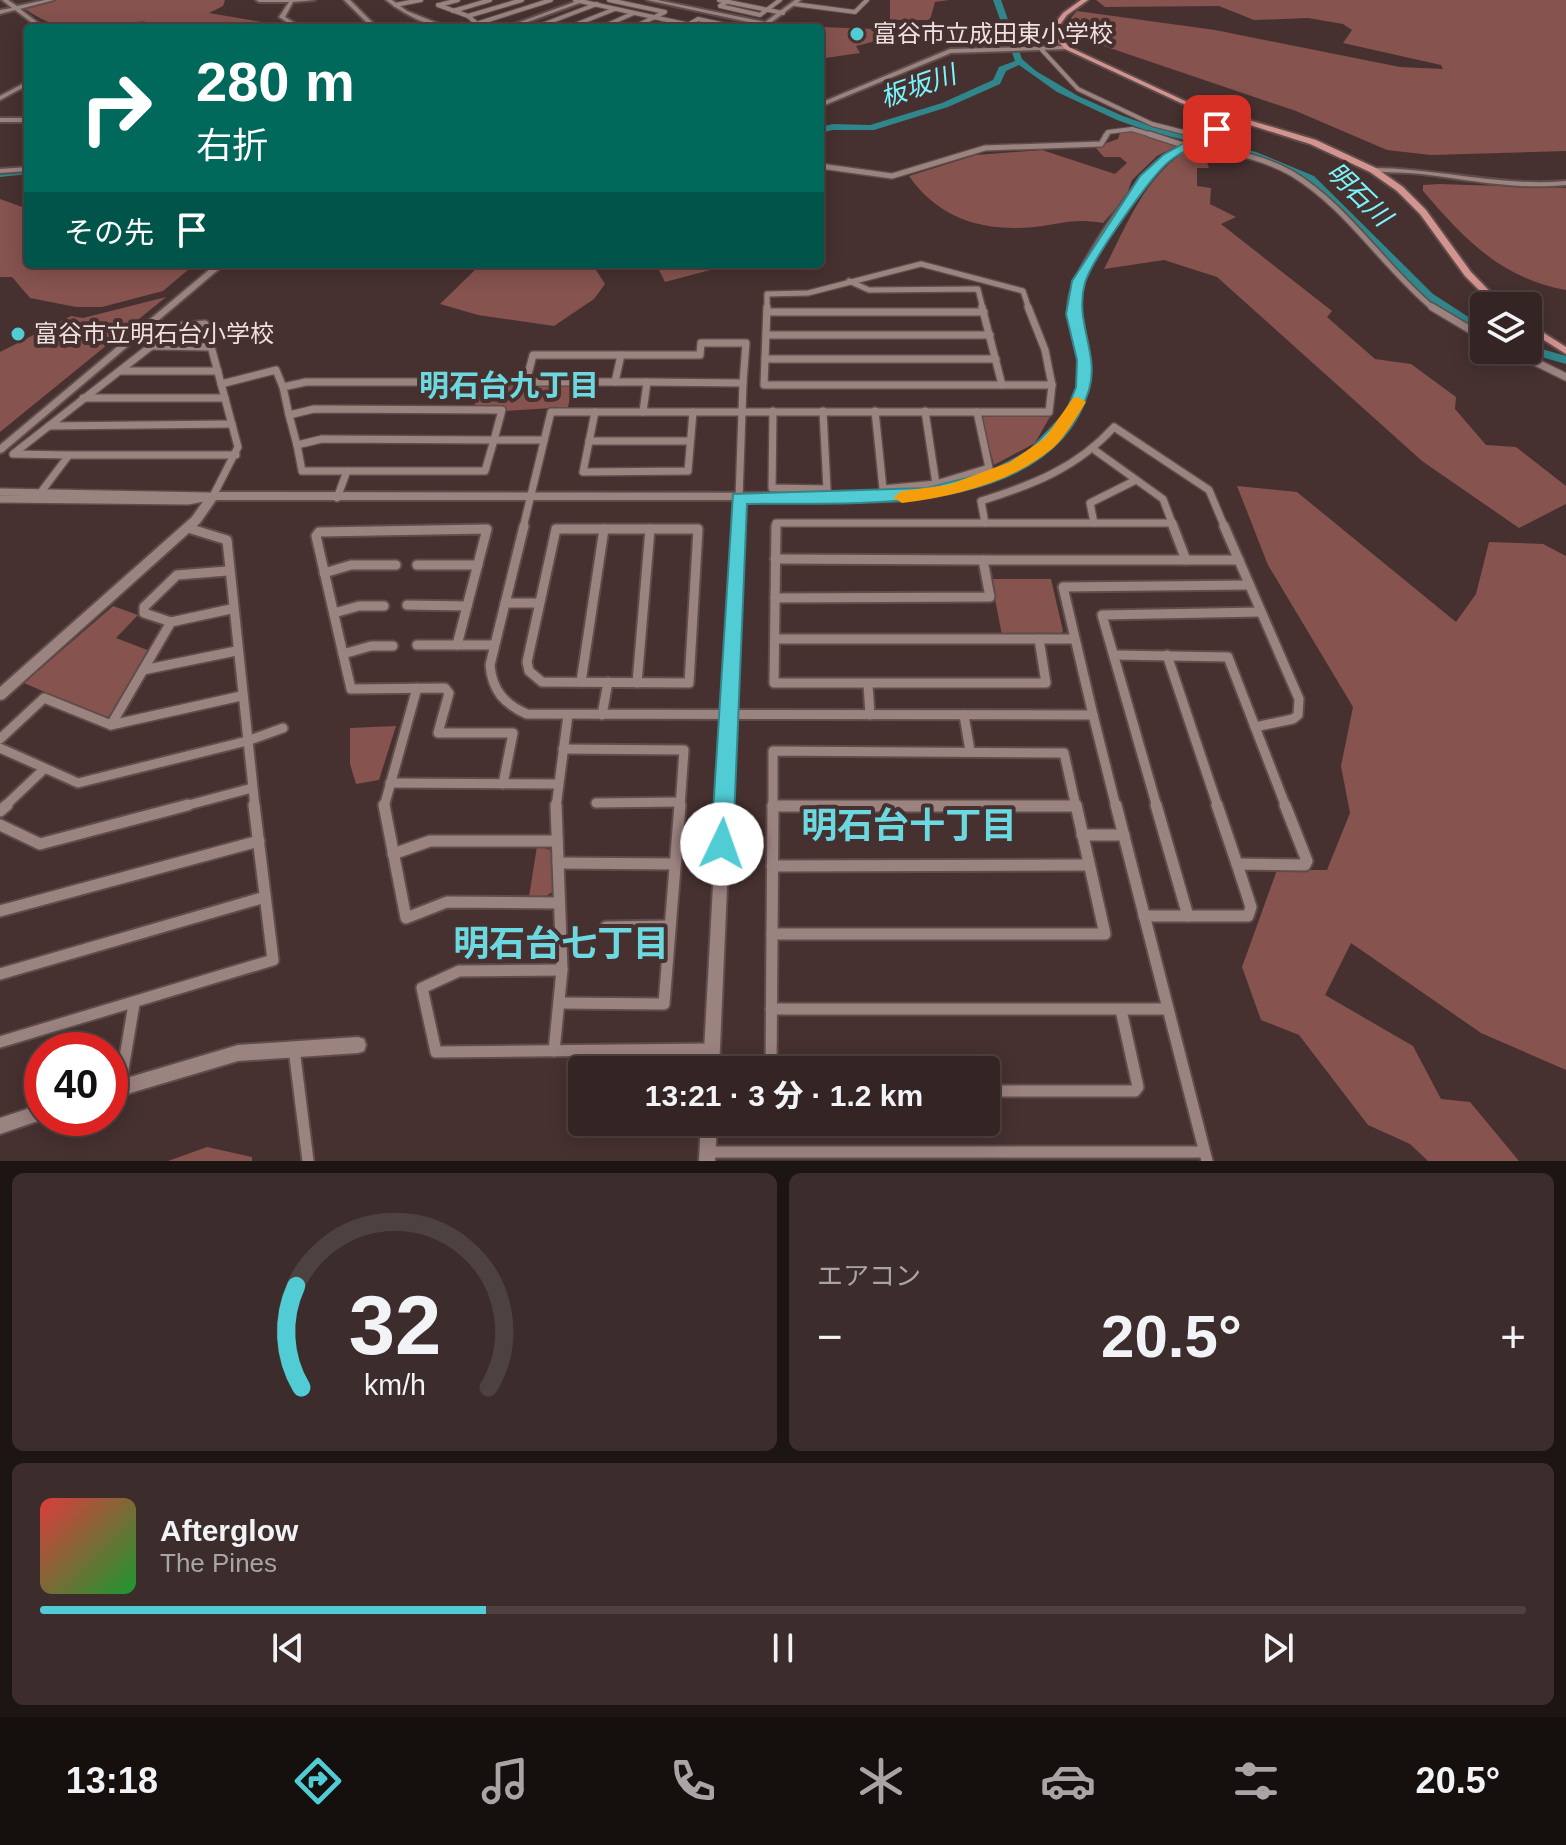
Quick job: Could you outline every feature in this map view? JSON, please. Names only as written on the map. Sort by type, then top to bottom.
[{"type":"main road","points":[[1085,0],[1065,14],[1056,26],[1058,38],[1067,48],[1172,97],[1313,142],[1373,170],[1400,189],[1423,212],[1468,274],[1486,292]]},
{"type":"main road","points":[[1542,335],[1566,351]]},
{"type":"street","points":[[5,0],[37,24]]},
{"type":"street","points":[[0,12],[51,0]]},
{"type":"street","points":[[259,0],[312,0]]},
{"type":"street","points":[[341,0],[364,24]]},
{"type":"street","points":[[347,0],[371,24]]},
{"type":"street","points":[[389,0],[438,24]]},
{"type":"street","points":[[395,5],[421,0]]},
{"type":"street","points":[[458,0],[438,5],[468,16],[478,24]]},
{"type":"street","points":[[453,11],[490,0]]},
{"type":"street","points":[[468,16],[522,0]]},
{"type":"street","points":[[485,24],[551,0]]},
{"type":"street","points":[[517,24],[581,0],[684,24]]},
{"type":"street","points":[[547,24],[607,0],[665,12],[640,24]]},
{"type":"street","points":[[650,0],[755,24]]},
{"type":"street","points":[[719,0],[783,13]]},
{"type":"street","points":[[747,6],[755,0]]},
{"type":"street","points":[[728,1],[720,6],[760,15],[780,0]]},
{"type":"street","points":[[810,7],[818,0]]},
{"type":"street","points":[[832,10],[843,0]]},
{"type":"street","points":[[767,24],[796,2],[810,7],[855,12],[867,0]]},
{"type":"street","points":[[291,2],[282,17],[293,24]]},
{"type":"street","points":[[577,24],[615,9]]},
{"type":"street","points":[[609,24],[635,13]]},
{"type":"street","points":[[690,24],[698,19],[721,24]]},
{"type":"street","points":[[824,103],[944,52],[1067,48]]},
{"type":"street","points":[[1041,49],[1078,89],[1194,141]]},
{"type":"street","points":[[0,98],[24,85]]},
{"type":"street","points":[[0,492],[337,498],[739,498],[927,494],[992,477],[1035,454],[1072,414],[1083,387],[1084,360],[1073,314],[1079,281],[1144,178],[1194,141],[1235,119]]},
{"type":"street","points":[[0,120],[24,120]]},
{"type":"street","points":[[824,167],[892,176],[985,148],[1101,144],[1108,132],[1117,128],[1194,141],[1257,159],[1305,183],[1417,297],[1470,331]]},
{"type":"street","points":[[0,171],[24,169]]},
{"type":"street","points":[[1373,170],[1395,170],[1502,186],[1566,183]]},
{"type":"street","points":[[1052,385],[764,385],[767,294],[808,293],[921,264],[1023,291],[1036,334],[1048,353],[1052,385],[1049,412],[551,412],[494,645],[491,680],[502,699],[527,714],[1093,715]]},
{"type":"street","points":[[0,440],[208,268]]},
{"type":"street","points":[[0,450],[216,268]]},
{"type":"street","points":[[849,281],[869,290],[978,289],[1002,385]]},
{"type":"street","points":[[767,312],[984,312]]},
{"type":"street","points":[[0,695],[188,528],[213,496],[236,455],[232,424],[205,324],[177,326],[13,454],[236,455]]},
{"type":"street","points":[[526,382],[533,355],[700,355],[701,343],[990,335]]},
{"type":"street","points":[[712,1056],[746,343]]},
{"type":"street","points":[[151,346],[211,347]]},
{"type":"street","points":[[615,382],[621,355]]},
{"type":"street","points":[[765,359],[996,359]]},
{"type":"street","points":[[1540,364],[1566,377]]},
{"type":"street","points":[[221,384],[276,370],[283,387],[289,415],[297,445],[302,471],[485,471],[502,410],[314,409],[289,415]]},
{"type":"street","points":[[120,371],[218,371]]},
{"type":"street","points":[[283,387],[306,382],[743,383]]},
{"type":"street","points":[[643,412],[647,382]]},
{"type":"street","points":[[83,398],[225,398]]},
{"type":"street","points":[[773,411],[772,488],[827,489],[823,411]]},
{"type":"street","points":[[875,411],[883,489],[936,484],[989,468],[977,412]]},
{"type":"street","points":[[925,411],[936,484]]},
{"type":"street","points":[[595,412],[583,472],[688,471],[693,412]]},
{"type":"street","points":[[48,426],[232,424]]},
{"type":"street","points":[[985,523],[981,501],[1052,476],[1096,451],[1114,427],[1120,428],[1206,487],[1299,706],[1293,719],[1255,727]]},
{"type":"street","points":[[297,445],[322,439],[544,440]]},
{"type":"street","points":[[589,441],[690,441]]},
{"type":"street","points":[[1096,451],[1163,499],[1186,560]]},
{"type":"street","points":[[41,492],[69,455]]},
{"type":"street","points":[[337,498],[347,471]]},
{"type":"street","points":[[1094,523],[1090,503],[1136,480]]},
{"type":"street","points":[[0,499],[188,501],[213,496]]},
{"type":"street","points":[[1039,639],[1046,683],[774,683],[776,523],[1173,523]]},
{"type":"street","points":[[0,1042],[273,960],[231,609],[227,540],[188,528]]},
{"type":"street","points":[[457,645],[487,529],[325,529],[316,536],[351,689],[445,688],[449,693],[438,733],[513,733],[503,784]]},
{"type":"street","points":[[556,529],[604,529],[698,529],[689,683],[542,682],[529,671],[527,662],[556,529]]},
{"type":"street","points":[[581,682],[604,529]]},
{"type":"street","points":[[637,683],[650,529]]},
{"type":"street","points":[[775,559],[1239,560]]},
{"type":"street","points":[[775,598],[990,597],[983,560]]},
{"type":"street","points":[[324,573],[351,565],[396,565]]},
{"type":"street","points":[[417,565],[478,565]]},
{"type":"street","points":[[227,571],[177,575],[144,607],[144,613],[171,622],[231,609]]},
{"type":"street","points":[[709,1136],[708,1156],[1205,1156],[1062,591],[1067,585],[1249,585]]},
{"type":"street","points":[[505,603],[539,603]]},
{"type":"street","points":[[407,605],[467,606]]},
{"type":"street","points":[[334,613],[359,606],[384,606]]},
{"type":"street","points":[[1188,916],[1104,613],[1261,612]]},
{"type":"street","points":[[111,725],[171,622]]},
{"type":"street","points":[[775,639],[1074,639]]},
{"type":"street","points":[[417,645],[494,645]]},
{"type":"street","points":[[343,654],[371,646],[393,646]]},
{"type":"street","points":[[143,670],[236,651]]},
{"type":"street","points":[[1114,655],[1228,657],[1307,861],[1305,865],[1237,864]]},
{"type":"street","points":[[1144,916],[1248,916],[1251,907],[1167,655]]},
{"type":"street","points":[[602,715],[608,682]]},
{"type":"street","points":[[868,684],[870,715]]},
{"type":"street","points":[[417,688],[383,809],[406,918],[447,902],[559,903]]},
{"type":"street","points":[[0,739],[44,698],[111,725],[241,696]]},
{"type":"street","points":[[554,1051],[562,970],[557,784],[568,715]]},
{"type":"street","points":[[964,715],[970,751]]},
{"type":"street","points":[[0,748],[78,783],[247,741],[283,728]]},
{"type":"street","points":[[560,1003],[664,1004],[684,750],[563,749]]},
{"type":"street","points":[[771,1056],[773,751],[1061,751],[1105,934],[772,934]]},
{"type":"street","points":[[0,811],[44,769]]},
{"type":"street","points":[[390,783],[557,784]]},
{"type":"street","points":[[0,825],[40,844],[252,788]]},
{"type":"street","points":[[596,803],[680,802]]},
{"type":"street","points":[[773,806],[1076,806]]},
{"type":"street","points":[[1082,835],[1124,835]]},
{"type":"street","points":[[0,911],[259,841]]},
{"type":"street","points":[[393,854],[430,841],[557,841]]},
{"type":"street","points":[[558,863],[675,864]]},
{"type":"street","points":[[772,866],[1089,865]]},
{"type":"street","points":[[0,974],[265,897]]},
{"type":"street","points":[[606,927],[670,926]]},
{"type":"street","points":[[562,970],[459,971],[422,988],[436,1052],[712,1049]]},
{"type":"street","points":[[128,1032],[134,1004]]},
{"type":"street","points":[[771,1009],[1168,1009]]},
{"type":"street","points":[[1000,1091],[1135,1091],[1138,1087],[1121,1010]]},
{"type":"street","points":[[128,1085],[238,1053],[358,1045]]},
{"type":"street","points":[[294,1048],[308,1161]]},
{"type":"street","points":[[0,1126],[24,1118]]},
{"type":"shaded area","points":[[57,0],[225,0],[223,6],[209,13],[273,24],[150,24],[141,21],[128,24],[53,24],[25,9]]},
{"type":"shaded area","points":[[890,0],[949,0],[935,2],[930,20],[890,20]]},
{"type":"shaded area","points":[[1096,0],[1566,0],[1566,151],[1431,155],[1387,150],[1296,111],[1095,43],[1072,32],[1070,19],[1077,11],[1215,30],[1400,67],[1443,69],[1441,65],[1343,43],[1352,30],[1343,24],[1308,18],[1254,20],[1219,6],[1105,7]]},
{"type":"shaded area","points":[[824,27],[873,29],[892,37],[856,46],[860,53],[825,58]]},
{"type":"shaded area","points":[[1127,129],[1179,145],[1157,156],[1132,180],[1126,197],[1103,223],[1075,221],[1016,228],[980,224],[964,220],[934,203],[909,176],[976,155],[1042,150],[1115,174],[1127,163],[1120,157],[1104,157],[1095,147],[1118,139],[1121,130]]},
{"type":"shaded area","points":[[1189,149],[1205,157],[1209,168],[1197,168],[1197,186],[1211,188],[1210,204],[1236,217],[1221,224],[1332,311],[1327,317],[1375,359],[1411,364],[1456,397],[1455,409],[1486,445],[1516,447],[1566,486],[1566,504],[1519,528],[1422,461],[1217,277],[1164,260],[1104,269],[1149,187],[1160,173]]},
{"type":"shaded area","points":[[1423,185],[1566,188],[1566,290],[1522,276],[1470,241],[1423,191]]},
{"type":"shaded area","points":[[0,199],[24,208],[24,268],[190,268],[163,291],[102,307],[76,307],[30,298],[12,277],[0,277]]},
{"type":"shaded area","points":[[477,268],[595,268],[605,284],[594,299],[554,326],[478,315],[440,304]]},
{"type":"shaded area","points":[[658,268],[718,268],[665,282]]},
{"type":"shaded area","points":[[166,297],[0,432],[0,352],[71,316],[83,318]]},
{"type":"shaded area","points":[[507,384],[573,384],[568,407],[506,411],[506,407],[474,407],[477,397],[502,397]]},
{"type":"shaded area","points":[[985,414],[1051,415],[1035,443],[994,465],[981,417]]},
{"type":"shaded area","points":[[1237,486],[1297,492],[1456,622],[1476,594],[1489,542],[1543,544],[1566,556],[1566,1070],[1481,1033],[1351,943],[1325,995],[1413,1046],[1441,1099],[1470,1102],[1519,1161],[1428,1161],[1410,1144],[1368,1125],[1299,1035],[1261,1020],[1242,967],[1277,870],[1327,870],[1350,813],[1341,766],[1353,707],[1268,565]]},
{"type":"shaded area","points":[[991,579],[1051,579],[1063,631],[1059,635],[1002,635]]},
{"type":"shaded area","points":[[113,606],[138,615],[116,638],[150,651],[115,713],[105,718],[24,683]]},
{"type":"shaded area","points":[[396,726],[379,780],[356,784],[350,764],[350,728]]},
{"type":"shaded area","points":[[537,846],[551,850],[554,891],[546,896],[529,897]]},
{"type":"shaded area","points":[[207,1147],[252,1157],[252,1161],[168,1161]]},
{"type":"waterway","name":"明石川","points":[[997,0],[1018,60],[1033,73],[1075,98],[1120,118],[1151,129],[1253,154],[1310,178],[1429,297],[1470,323]]},
{"type":"waterway","name":"板坂川","points":[[824,129],[871,128],[945,105],[997,82],[1002,69],[1020,62]]},
{"type":"waterway","name":"板坂川","points":[[0,174],[24,171]]},
{"type":"waterway","name":"明石川","points":[[1542,353],[1566,360]]},
{"type":"slow traffic","points":[[902,497],[949,490],[1016,466],[1050,442],[1078,402]]},
{"type":"place","name":"富谷市立成田東小学校","points":[[857,34]]},
{"type":"place","name":"富谷市立明石台小学校","points":[[18,334]]},
{"type":"district","name":"明石台九丁目","points":[[509,386]]},
{"type":"district","name":"明石台十丁目","points":[[909,825]]},
{"type":"district","name":"明石台七丁目","points":[[561,943]]},
{"type":"route","points":[[722,844],[739,498],[878,498],[927,494],[992,477],[1035,454],[1062,428],[1079,401],[1083,387],[1084,360],[1073,314],[1079,281],[1144,178],[1167,157],[1217,129]]}]
